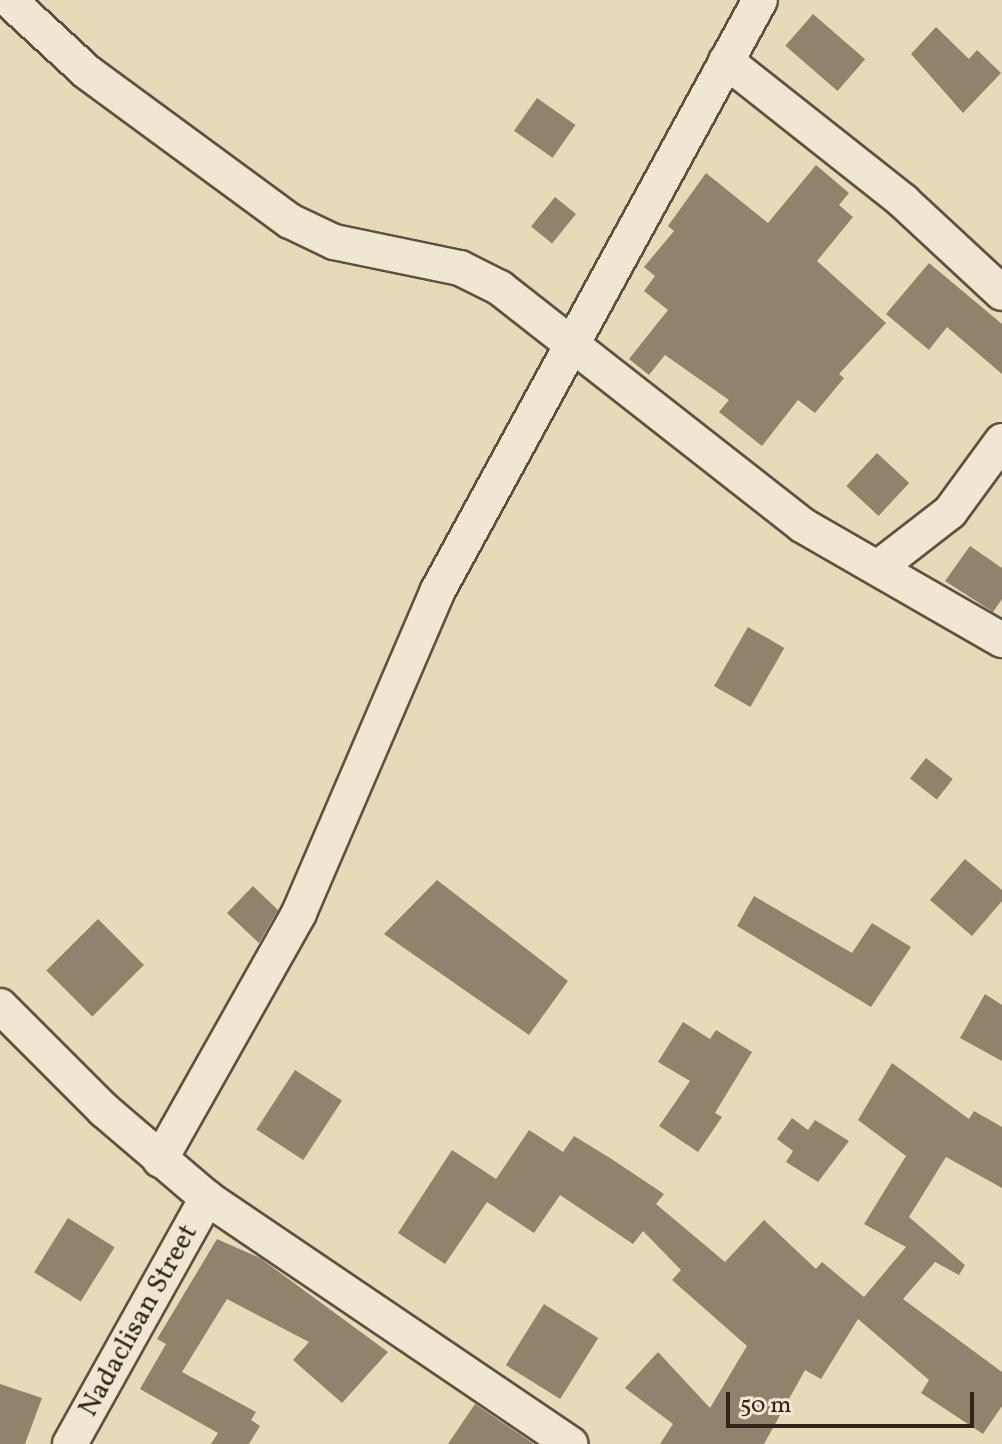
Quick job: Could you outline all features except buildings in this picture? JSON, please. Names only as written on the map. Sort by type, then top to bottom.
[{"type":"street","points":[[9,0],[87,72],[290,221],[334,242],[460,268],[500,288],[802,525],[1002,640]]},
{"type":"street","points":[[160,1160],[299,913],[437,592],[760,0]]},
{"type":"street","points":[[726,61],[903,201],[1002,293]]},
{"type":"street","points":[[879,567],[950,512],[1002,441]]},
{"type":"street","points":[[0,1006],[160,1160],[207,1198],[570,1444]]},
{"type":"street","name":"Nadaclisan Street","points":[[70,1444],[207,1198]]}]
